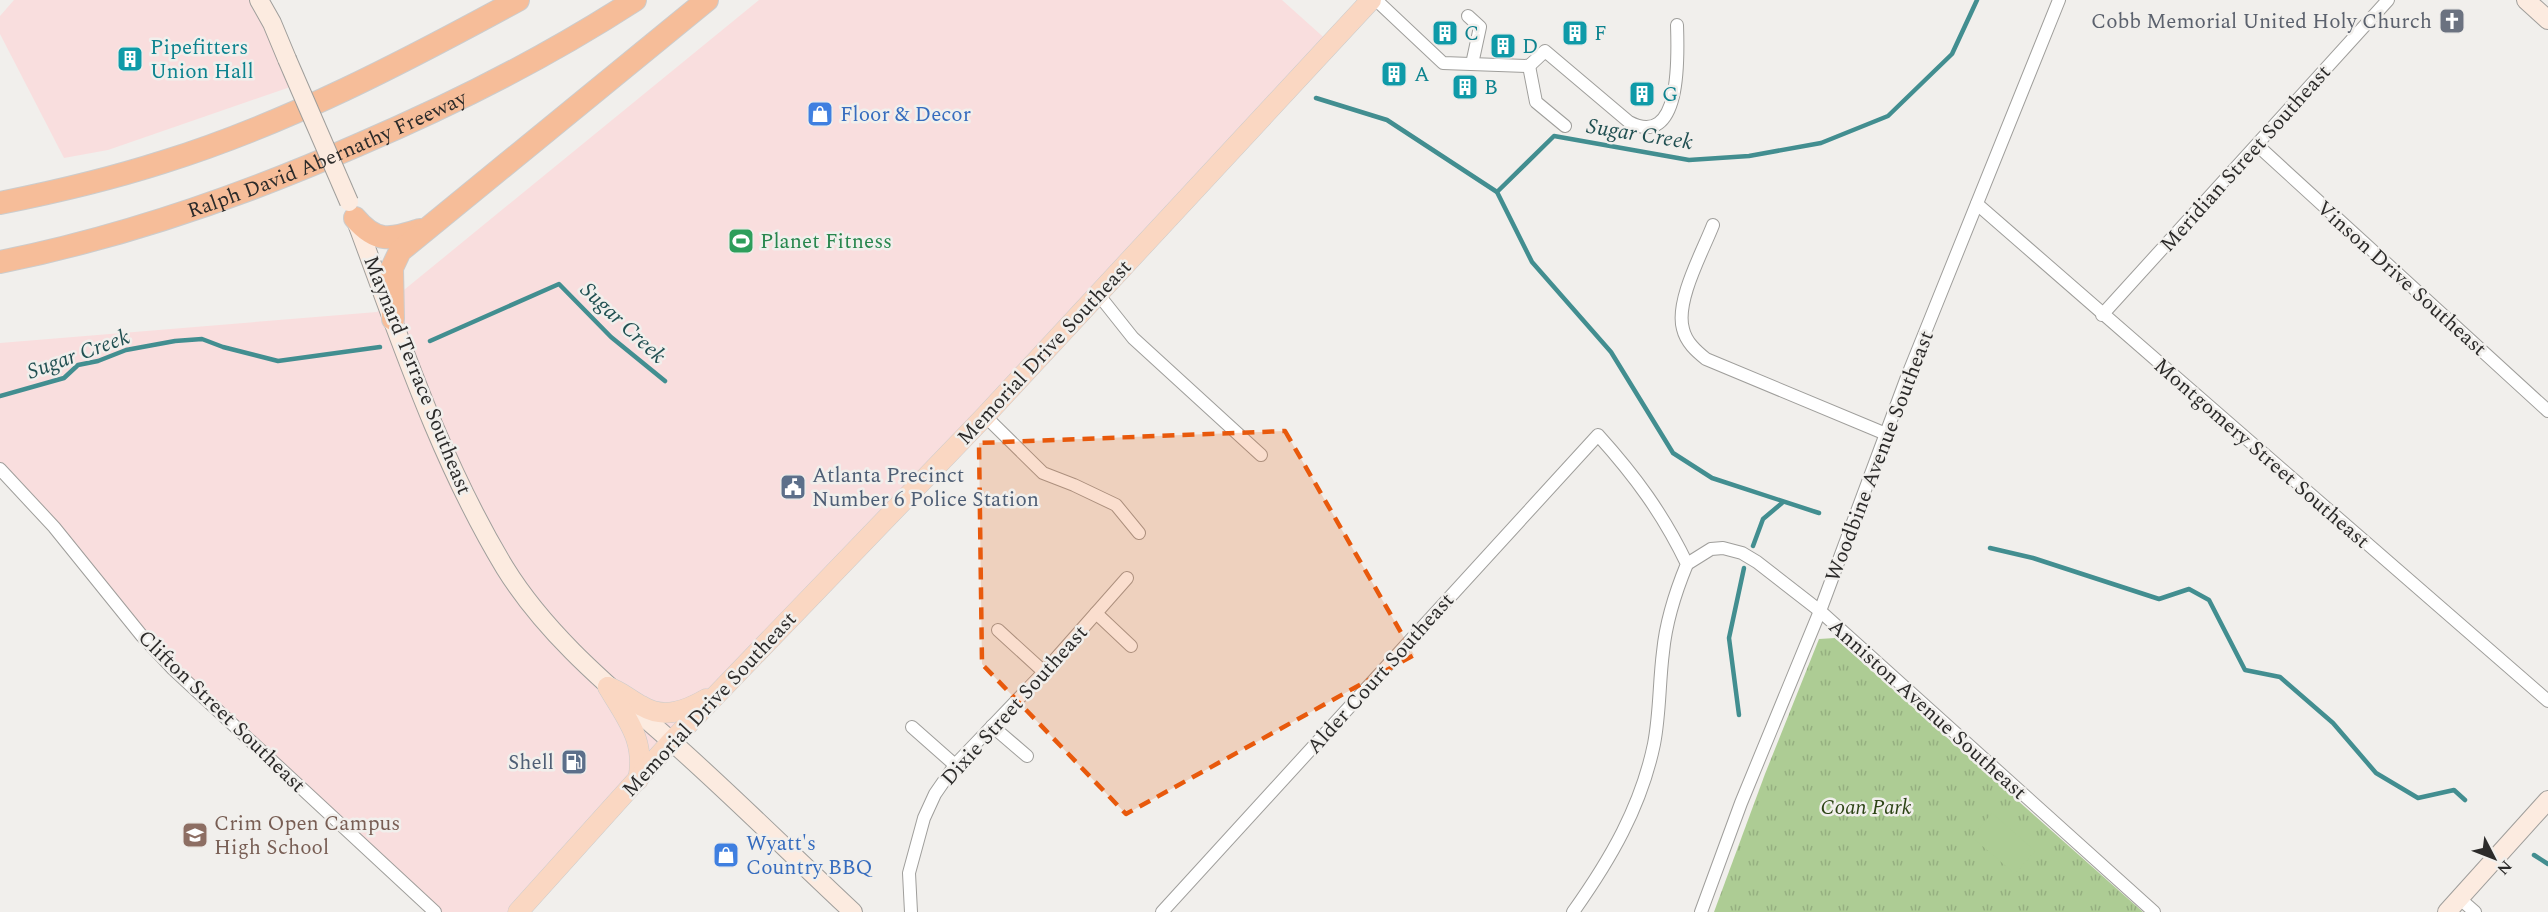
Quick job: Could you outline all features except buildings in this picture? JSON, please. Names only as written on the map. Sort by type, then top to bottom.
[{"type":"highway","points":[[0,203],[58,191],[164,162],[279,119],[406,61],[518,0]]},
{"type":"highway","name":"Ralph David Abernathy Freeway","points":[[0,262],[57,251],[144,227],[242,193],[319,162],[488,86],[583,34],[635,0]]},
{"type":"highway","points":[[393,319],[392,268],[399,251],[707,0]]},
{"type":"highway","points":[[352,210],[367,231],[379,237],[404,235],[431,224]]},
{"type":"main road","name":"Memorial Drive Southeast","points":[[518,912],[671,742],[985,416],[1371,0]]},
{"type":"main road","points":[[609,687],[618,690],[642,707],[671,714],[685,710],[721,690]]},
{"type":"main road","points":[[609,687],[640,748],[641,762],[638,780]]},
{"type":"street","name":"Maynard Terrace Southeast","points":[[259,0],[272,23],[352,210],[452,467],[505,568],[555,632],[609,687],[853,912]]},
{"type":"street","points":[[272,23],[275,0]]},
{"type":"street","points":[[1376,0],[1443,63],[1529,66],[1545,51],[1629,122],[1640,128],[1654,125],[1665,117],[1671,105],[1679,65],[1677,25]]},
{"type":"street","name":"Woodbine Avenue Southeast","points":[[1701,912],[1741,803],[1820,611],[1886,434],[2059,0]]},
{"type":"street","name":"Meridian Street Southeast","points":[[2102,315],[2388,0]]},
{"type":"street","points":[[2526,0],[2548,20]]},
{"type":"street","points":[[1468,16],[1480,27],[1472,64]]},
{"type":"street","points":[[1529,66],[1536,102],[1564,126]]},
{"type":"street","name":"Vinson Drive Southeast","points":[[2257,145],[2548,411]]},
{"type":"street","name":"Montgomery Street Southeast","points":[[1977,204],[2548,701]]},
{"type":"street","points":[[1713,225],[1685,295],[1682,312],[1682,328],[1696,350],[1706,359],[1886,434]]},
{"type":"street","points":[[1098,294],[1133,338],[1262,455]]},
{"type":"street","points":[[985,416],[1044,473],[1074,484],[1116,505],[1139,533]]},
{"type":"street","name":"Alder Court Southeast","points":[[1162,912],[1598,435],[1629,470],[1669,527],[1687,564]]},
{"type":"street","name":"Clifton Street Southeast","points":[[0,469],[54,527],[142,636],[172,668],[435,912]]},
{"type":"street","name":"Anniston Avenue Southeast","points":[[1687,564],[1711,549],[1723,548],[1742,553],[1820,611],[2154,912]]},
{"type":"street","points":[[1573,912],[1617,845],[1645,781],[1657,724],[1668,621],[1687,564]]},
{"type":"street","name":"Dixie Street Southeast","points":[[912,912],[908,878],[914,846],[935,794],[955,765],[1044,672],[1127,578]]},
{"type":"street","points":[[1096,613],[1131,646]]},
{"type":"street","points":[[998,630],[1044,672]]},
{"type":"street","points":[[992,726],[1027,756]]},
{"type":"street","points":[[912,727],[955,765]]},
{"type":"street","points":[[2447,912],[2548,800]]},
{"type":"street","points":[[2459,898],[2475,912]]},
{"type":"highlighted area","points":[[1285,431],[1414,655],[1126,814],[982,664],[979,443]]},
{"type":"shaded area","points":[[14,0],[262,0],[296,85],[108,150],[64,158],[0,34],[0,16]]},
{"type":"shaded area","points":[[759,0],[1282,0],[1330,43],[527,912],[433,912],[150,640],[0,472],[0,343],[377,312]]},
{"type":"green space","name":"Coan Park","points":[[1835,638],[2143,912],[1714,912],[1765,774],[1819,639]]},
{"type":"green space","points":[[1992,813],[2035,851],[2015,874],[1972,837]]},
{"type":"waterway","name":"Sugar Creek","points":[[1497,192],[1554,136],[1689,160],[1749,156],[1821,143],[1888,116],[1952,54],[1977,0]]},
{"type":"waterway","points":[[1316,98],[1387,120],[1497,192],[1532,262],[1611,352],[1673,453],[1712,478],[1819,513]]},
{"type":"waterway","name":"Sugar Creek","points":[[430,341],[559,284],[611,337],[665,381]]},
{"type":"waterway","name":"Sugar Creek","points":[[0,396],[64,378],[78,365],[98,361],[126,350],[175,341],[202,339],[223,347],[278,361],[380,347]]},
{"type":"waterway","points":[[1753,546],[1763,519],[1782,503]]},
{"type":"waterway","points":[[1990,548],[2033,558],[2159,599],[2189,589],[2209,600],[2245,670],[2280,677],[2333,723],[2376,773],[2418,798],[2454,790],[2465,800]]},
{"type":"waterway","points":[[1739,715],[1729,638],[1744,568]]},
{"type":"waterway","points":[[2534,855],[2548,864]]},
{"type":"place","name":"Cobb Memorial United Holy Church","points":[[2452,21]]},
{"type":"place","name":"C","points":[[1445,33]]},
{"type":"place","name":"F","points":[[1575,33]]},
{"type":"place","name":"D","points":[[1503,46]]},
{"type":"place","name":"Pipefitters Union Hall","points":[[130,59]]},
{"type":"place","name":"A","points":[[1394,74]]},
{"type":"place","name":"B","points":[[1465,87]]},
{"type":"place","name":"G","points":[[1642,94]]},
{"type":"place","name":"Floor & Decor","points":[[820,114]]},
{"type":"place","name":"Planet Fitness","points":[[741,241]]},
{"type":"place","name":"Atlanta Precinct Number 6 Police Station","points":[[793,487]]},
{"type":"place","name":"Shell","points":[[574,762]]},
{"type":"place","name":"Crim Open Campus High School","points":[[195,835]]},
{"type":"place","name":"Wyatt's Country BBQ","points":[[726,855]]}]
